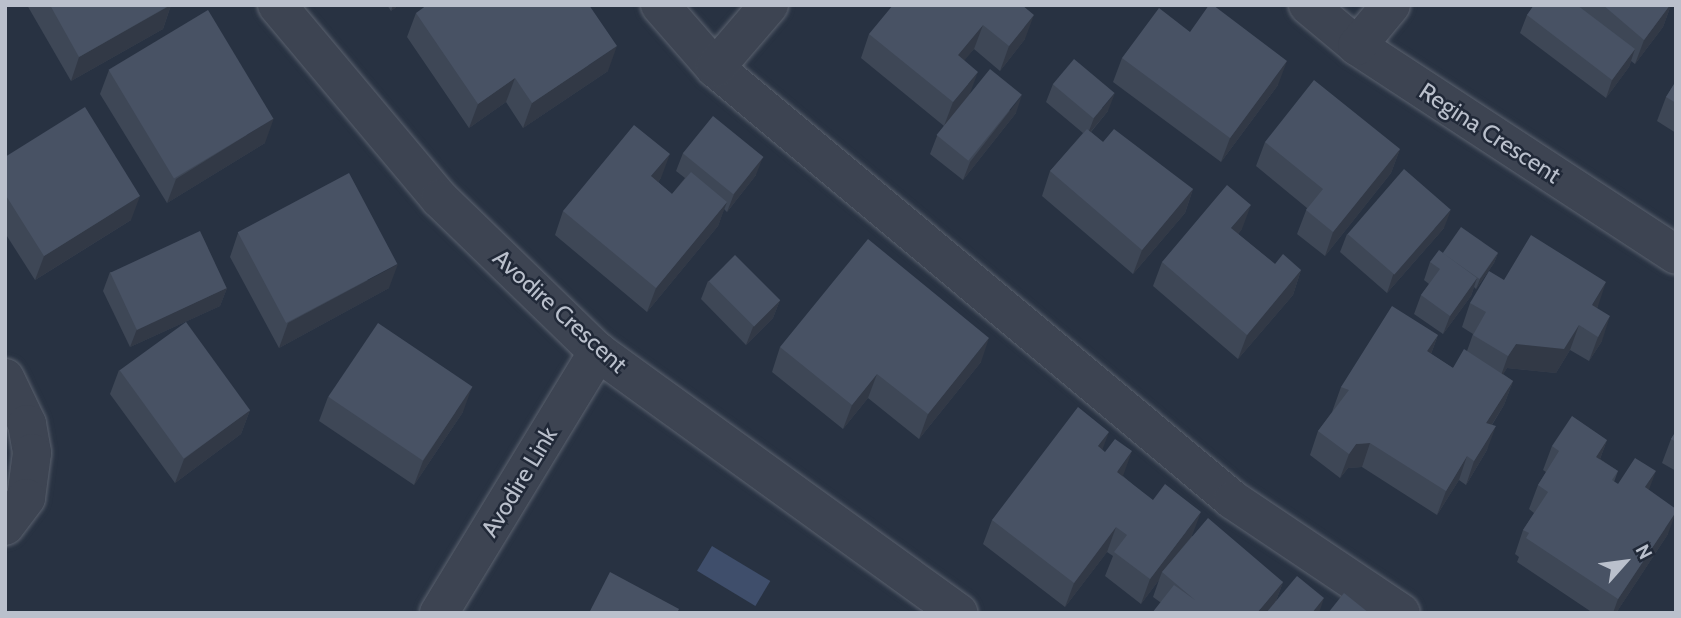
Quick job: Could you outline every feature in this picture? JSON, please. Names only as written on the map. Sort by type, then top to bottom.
[{"type":"street","name":"Avodire Crescent","points":[[277,5],[440,199],[598,352],[959,613]]},
{"type":"street","points":[[660,5],[715,68],[1233,500],[1401,613]]},
{"type":"street","points":[[715,68],[769,5]]},
{"type":"street","name":"Regina Crescent","points":[[1308,5],[1357,46],[1676,255]]},
{"type":"street","points":[[1357,46],[1391,5]]},
{"type":"street","name":"Avodire Link","points":[[439,613],[598,352]]},
{"type":"street","points":[[5,379],[27,424],[32,453],[26,498],[5,526]]},
{"type":"water","points":[[712,546],[770,581],[755,606],[697,571]]},
{"type":"building","points":[[50,5],[170,5],[79,57]]},
{"type":"building","points":[[427,5],[589,5],[617,46],[532,103],[515,78],[478,104],[416,13]]},
{"type":"building","points":[[893,5],[1022,5],[1034,15],[1009,46],[983,25],[958,55],[978,72],[953,102],[869,34]]},
{"type":"building","points":[[1209,5],[1213,5],[1287,61],[1230,138],[1122,58],[1159,8],[1190,32]]},
{"type":"building","points":[[1534,5],[1577,5],[1635,49],[1612,80],[1527,15]]},
{"type":"building","points":[[1603,5],[1670,5],[1644,40]]},
{"type":"building","points":[[208,10],[273,119],[174,179],[109,70]]},
{"type":"building","points":[[1074,59],[1115,93],[1093,118],[1053,84]]},
{"type":"building","points":[[990,69],[1022,95],[968,161],[937,135]]},
{"type":"building","points":[[1314,80],[1400,149],[1333,232],[1306,210],[1323,189],[1265,142]]},
{"type":"building","points":[[1676,81],[1676,103],[1666,97]]},
{"type":"building","points":[[85,107],[140,196],[44,256],[5,194],[5,157]]},
{"type":"building","points":[[713,116],[764,157],[733,194],[683,153]]},
{"type":"building","points":[[634,125],[670,154],[651,176],[672,194],[691,172],[727,202],[656,288],[563,211]]},
{"type":"building","points":[[1087,129],[1103,142],[1114,129],[1193,189],[1142,250],[1050,171]]},
{"type":"building","points":[[1404,169],[1451,210],[1394,275],[1348,234]]},
{"type":"building","points":[[349,173],[397,264],[286,323],[238,232]]},
{"type":"building","points":[[1227,185],[1251,205],[1231,228],[1275,264],[1283,254],[1301,270],[1247,335],[1162,262]]},
{"type":"building","points":[[1461,227],[1498,253],[1480,279],[1443,253]]},
{"type":"building","points":[[200,231],[227,288],[137,330],[110,273]]},
{"type":"building","points":[[1531,235],[1606,282],[1592,305],[1610,316],[1598,337],[1579,325],[1564,349],[1516,344],[1508,356],[1473,335],[1486,312],[1470,303],[1489,271],[1504,280]]},
{"type":"building","points":[[868,239],[989,338],[928,414],[877,374],[852,405],[780,347]]},
{"type":"building","points":[[1439,250],[1477,278],[1450,316],[1421,295],[1440,269],[1430,262]]},
{"type":"building","points":[[735,255],[780,300],[754,326],[709,281]]},
{"type":"building","points":[[1392,306],[1438,335],[1427,351],[1453,368],[1464,349],[1513,381],[1486,423],[1496,426],[1474,461],[1467,456],[1446,491],[1370,443],[1356,444],[1349,454],[1318,431],[1349,390],[1341,387]]},
{"type":"building","points":[[186,322],[250,410],[184,458],[120,370]]},
{"type":"building","points":[[378,323],[473,387],[423,461],[328,397]]},
{"type":"building","points":[[1078,407],[1109,432],[1098,446],[1105,452],[1115,439],[1132,451],[1117,472],[1153,500],[1165,484],[1201,512],[1150,579],[1114,552],[1127,535],[1116,527],[1074,583],[992,520]]},
{"type":"building","points":[[1572,416],[1607,440],[1596,457],[1618,471],[1612,480],[1618,484],[1635,458],[1656,471],[1645,487],[1676,509],[1618,599],[1526,538],[1529,533],[1523,530],[1548,492],[1538,485],[1559,451],[1552,446]]},
{"type":"building","points":[[1208,518],[1283,582],[1257,613],[1152,613],[1174,585],[1195,600],[1162,572]]},
{"type":"building","points":[[610,572],[679,609],[677,613],[589,613]]},
{"type":"building","points":[[1297,576],[1324,598],[1312,613],[1266,613]]},
{"type":"building","points":[[1344,593],[1369,613],[1328,613]]}]
